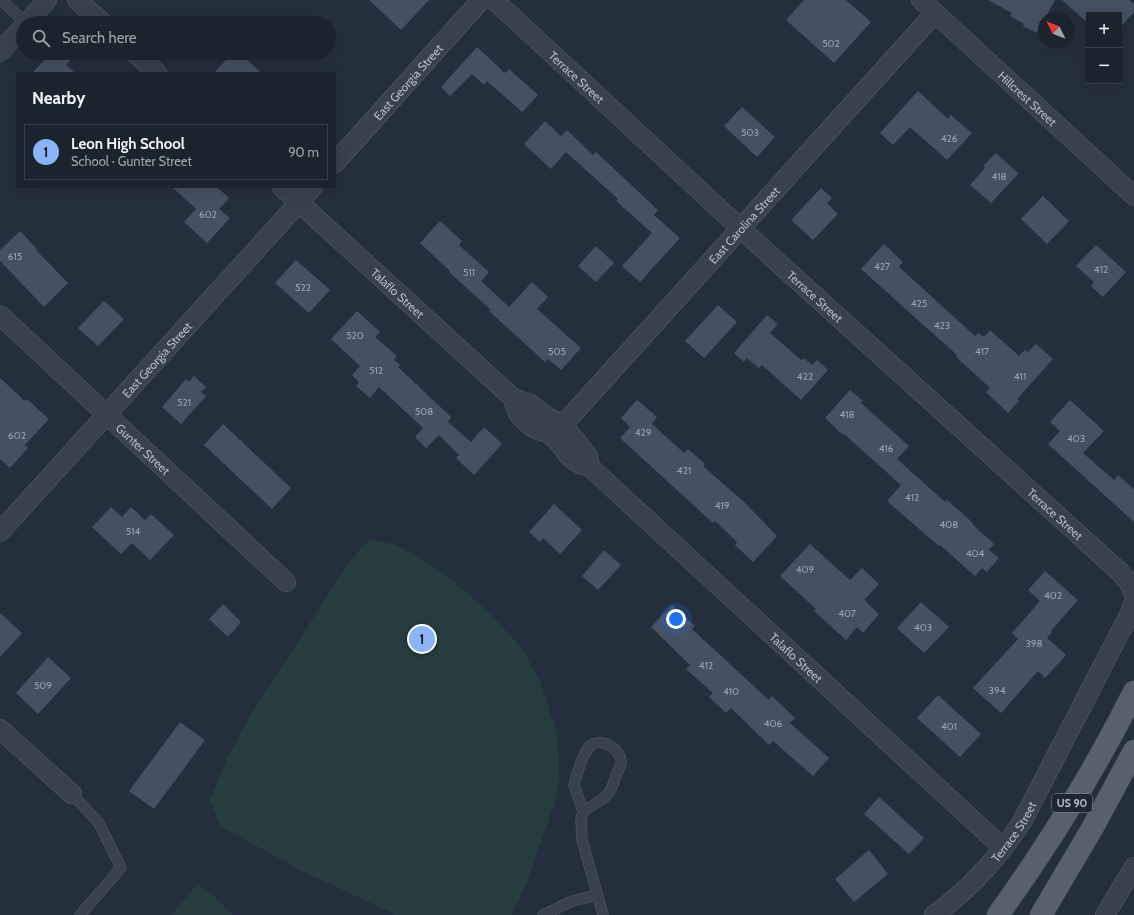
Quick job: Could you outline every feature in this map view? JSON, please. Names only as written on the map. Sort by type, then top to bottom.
[{"type":"main road","name":"US 90","points":[[998,915],[1071,804],[1112,735],[1134,692]]},
{"type":"main road","name":"US 90","points":[[1041,915],[1093,827],[1134,751]]},
{"type":"street","points":[[32,16],[47,0]]},
{"type":"street","points":[[77,0],[95,16]]},
{"type":"street","name":"East Georgia Street","points":[[336,162],[481,0]]},
{"type":"street","name":"Terrace Street","points":[[494,0],[740,228],[1121,573],[1129,583],[1134,594]]},
{"type":"street","name":"East Carolina Street","points":[[558,431],[740,228],[929,5]]},
{"type":"street","name":"Hillcrest Street","points":[[929,5],[1134,196]]},
{"type":"street","points":[[0,52],[16,35]]},
{"type":"street","points":[[143,60],[156,72]]},
{"type":"street","name":"Talaflo Street","points":[[283,188],[513,398],[519,415],[535,429],[547,433],[558,431],[558,442],[568,456],[579,465],[590,467],[1003,848]]},
{"type":"street","name":"East Georgia Street","points":[[0,532],[312,188]]},
{"type":"street","name":"Gunter Street","points":[[0,315],[286,582]]},
{"type":"street","name":"Terrace Street","points":[[934,915],[972,882],[1017,830],[1130,613],[1134,601]]},
{"type":"street","points":[[0,729],[72,794]]},
{"type":"street","points":[[1105,915],[1134,867]]},
{"type":"lane","points":[[0,0],[18,16]]},
{"type":"lane","points":[[583,811],[600,801],[609,792],[621,764],[620,758],[616,751],[603,743],[598,742],[590,746],[585,753],[574,780],[574,785],[583,811],[581,820],[582,840],[603,915]]},
{"type":"lane","points":[[72,794],[99,823],[121,868],[80,915]]},
{"type":"lane","points":[[543,915],[572,901],[597,895]]},
{"type":"green space","points":[[371,539],[397,545],[445,574],[491,614],[521,648],[539,678],[557,733],[559,776],[556,799],[528,879],[512,915],[396,915],[296,868],[220,826],[210,800],[228,756],[251,715],[349,562]]},
{"type":"green space","points":[[198,884],[216,898],[233,915],[171,915]]},
{"type":"building","points":[[369,0],[429,0],[401,30]]},
{"type":"building","points":[[804,0],[846,0],[871,22],[834,63],[786,20]]},
{"type":"building","points":[[988,0],[1055,0],[1048,12],[1038,12],[1037,33],[1023,26],[1024,24],[1010,16],[1012,13]]},
{"type":"building","points":[[1062,0],[1129,0],[1134,4],[1134,12],[1122,26],[1122,12],[1086,12],[1086,21]]},
{"type":"building","points":[[477,47],[505,73],[509,69],[538,95],[522,112],[487,81],[484,85],[472,74],[450,96],[441,87]]},
{"type":"building","points":[[44,60],[71,60],[66,65],[74,72],[33,72]]},
{"type":"building","points":[[226,60],[247,60],[260,72],[215,72]]},
{"type":"building","points":[[918,91],[948,119],[951,115],[972,133],[947,160],[910,127],[893,145],[880,133]]},
{"type":"building","points":[[742,107],[775,137],[757,157],[724,126]]},
{"type":"building","points":[[545,121],[561,136],[567,130],[593,155],[596,152],[658,210],[654,215],[680,238],[640,282],[622,266],[652,233],[616,201],[618,199],[566,152],[551,169],[524,144]]},
{"type":"building","points":[[996,153],[1018,174],[991,203],[970,185],[985,168],[983,166]]},
{"type":"building","points":[[173,188],[218,188],[229,198],[219,209],[230,218],[207,243],[184,222],[196,209]]},
{"type":"building","points":[[821,188],[832,198],[827,203],[838,214],[813,240],[791,220]]},
{"type":"building","points":[[1043,196],[1069,221],[1047,244],[1021,219]]},
{"type":"building","points":[[440,221],[462,241],[459,245],[489,272],[481,281],[509,307],[532,282],[548,297],[537,309],[581,348],[561,370],[548,359],[545,362],[489,311],[491,310],[420,243]]},
{"type":"building","points":[[20,231],[68,283],[44,307],[0,261],[0,250]]},
{"type":"building","points":[[884,244],[903,262],[899,267],[975,336],[978,333],[984,337],[990,330],[1019,356],[1025,350],[1028,352],[1036,344],[1053,359],[1017,399],[1019,401],[1008,413],[986,392],[990,388],[956,357],[957,355],[861,269]]},
{"type":"building","points":[[1096,245],[1126,272],[1103,297],[1091,286],[1094,282],[1076,266]]},
{"type":"building","points":[[596,246],[614,263],[596,282],[578,266]]},
{"type":"building","points":[[296,260],[330,290],[309,313],[275,283]]},
{"type":"building","points":[[104,301],[124,319],[98,346],[78,328]]},
{"type":"building","points":[[718,305],[737,322],[704,358],[685,341]]},
{"type":"building","points":[[357,311],[380,332],[375,337],[397,356],[394,360],[400,365],[398,367],[451,417],[448,422],[471,442],[484,427],[502,444],[474,475],[456,458],[459,455],[439,435],[426,448],[415,437],[423,428],[379,387],[370,398],[356,386],[359,382],[352,375],[360,366],[331,339]]},
{"type":"building","points":[[767,315],[778,324],[770,333],[801,360],[804,358],[812,365],[817,360],[828,370],[801,400],[762,365],[759,368],[747,358],[744,362],[734,353]]},
{"type":"building","points":[[194,376],[206,387],[201,392],[206,396],[181,424],[162,407],[186,379],[189,382]]},
{"type":"building","points":[[0,378],[25,401],[27,399],[49,419],[25,445],[28,448],[10,468],[0,459]]},
{"type":"building","points":[[850,390],[863,401],[861,403],[909,446],[897,459],[945,502],[947,500],[994,544],[989,550],[999,558],[987,572],[982,568],[975,576],[887,501],[901,485],[825,418]]},
{"type":"building","points":[[637,400],[657,417],[652,424],[684,453],[688,449],[705,464],[703,466],[743,501],[777,536],[753,562],[735,545],[737,542],[715,521],[713,523],[620,438],[630,427],[621,418]]},
{"type":"building","points":[[1070,400],[1104,431],[1083,453],[1114,480],[1118,475],[1134,489],[1134,522],[1048,444],[1060,431],[1050,422]]},
{"type":"building","points":[[223,424],[291,488],[272,509],[204,445]]},
{"type":"building","points":[[554,504],[582,530],[560,554],[543,538],[540,542],[529,532]]},
{"type":"building","points":[[111,507],[122,517],[131,507],[145,520],[151,514],[174,535],[150,560],[132,543],[121,554],[92,527]]},
{"type":"building","points":[[810,544],[850,580],[862,568],[879,584],[864,600],[879,614],[863,633],[857,627],[846,640],[814,611],[816,609],[780,576]]},
{"type":"building","points":[[604,550],[621,565],[598,590],[582,576]]},
{"type":"building","points":[[1045,571],[1078,600],[1051,631],[1052,632],[1047,638],[1066,655],[1045,678],[1038,671],[1001,713],[973,688],[1018,639],[1012,633],[1040,601],[1028,590]]},
{"type":"building","points":[[921,602],[949,627],[924,653],[897,628]]},
{"type":"building","points":[[223,604],[241,622],[228,637],[209,619]]},
{"type":"building","points":[[672,605],[695,626],[692,629],[769,700],[772,696],[795,718],[790,723],[829,758],[813,776],[773,741],[769,745],[731,708],[726,713],[709,697],[713,693],[686,669],[690,665],[651,627]]},
{"type":"building","points":[[0,613],[22,633],[0,657]]},
{"type":"building","points":[[48,657],[71,678],[38,714],[16,693]]},
{"type":"building","points":[[938,695],[981,734],[960,757],[917,718]]},
{"type":"building","points":[[180,722],[205,740],[154,809],[129,791]]},
{"type":"building","points":[[879,797],[924,838],[909,854],[864,814]]},
{"type":"building","points":[[869,850],[888,874],[854,902],[835,879]]},
{"type":"place","name":"Leon High School","points":[[422,639]]}]
